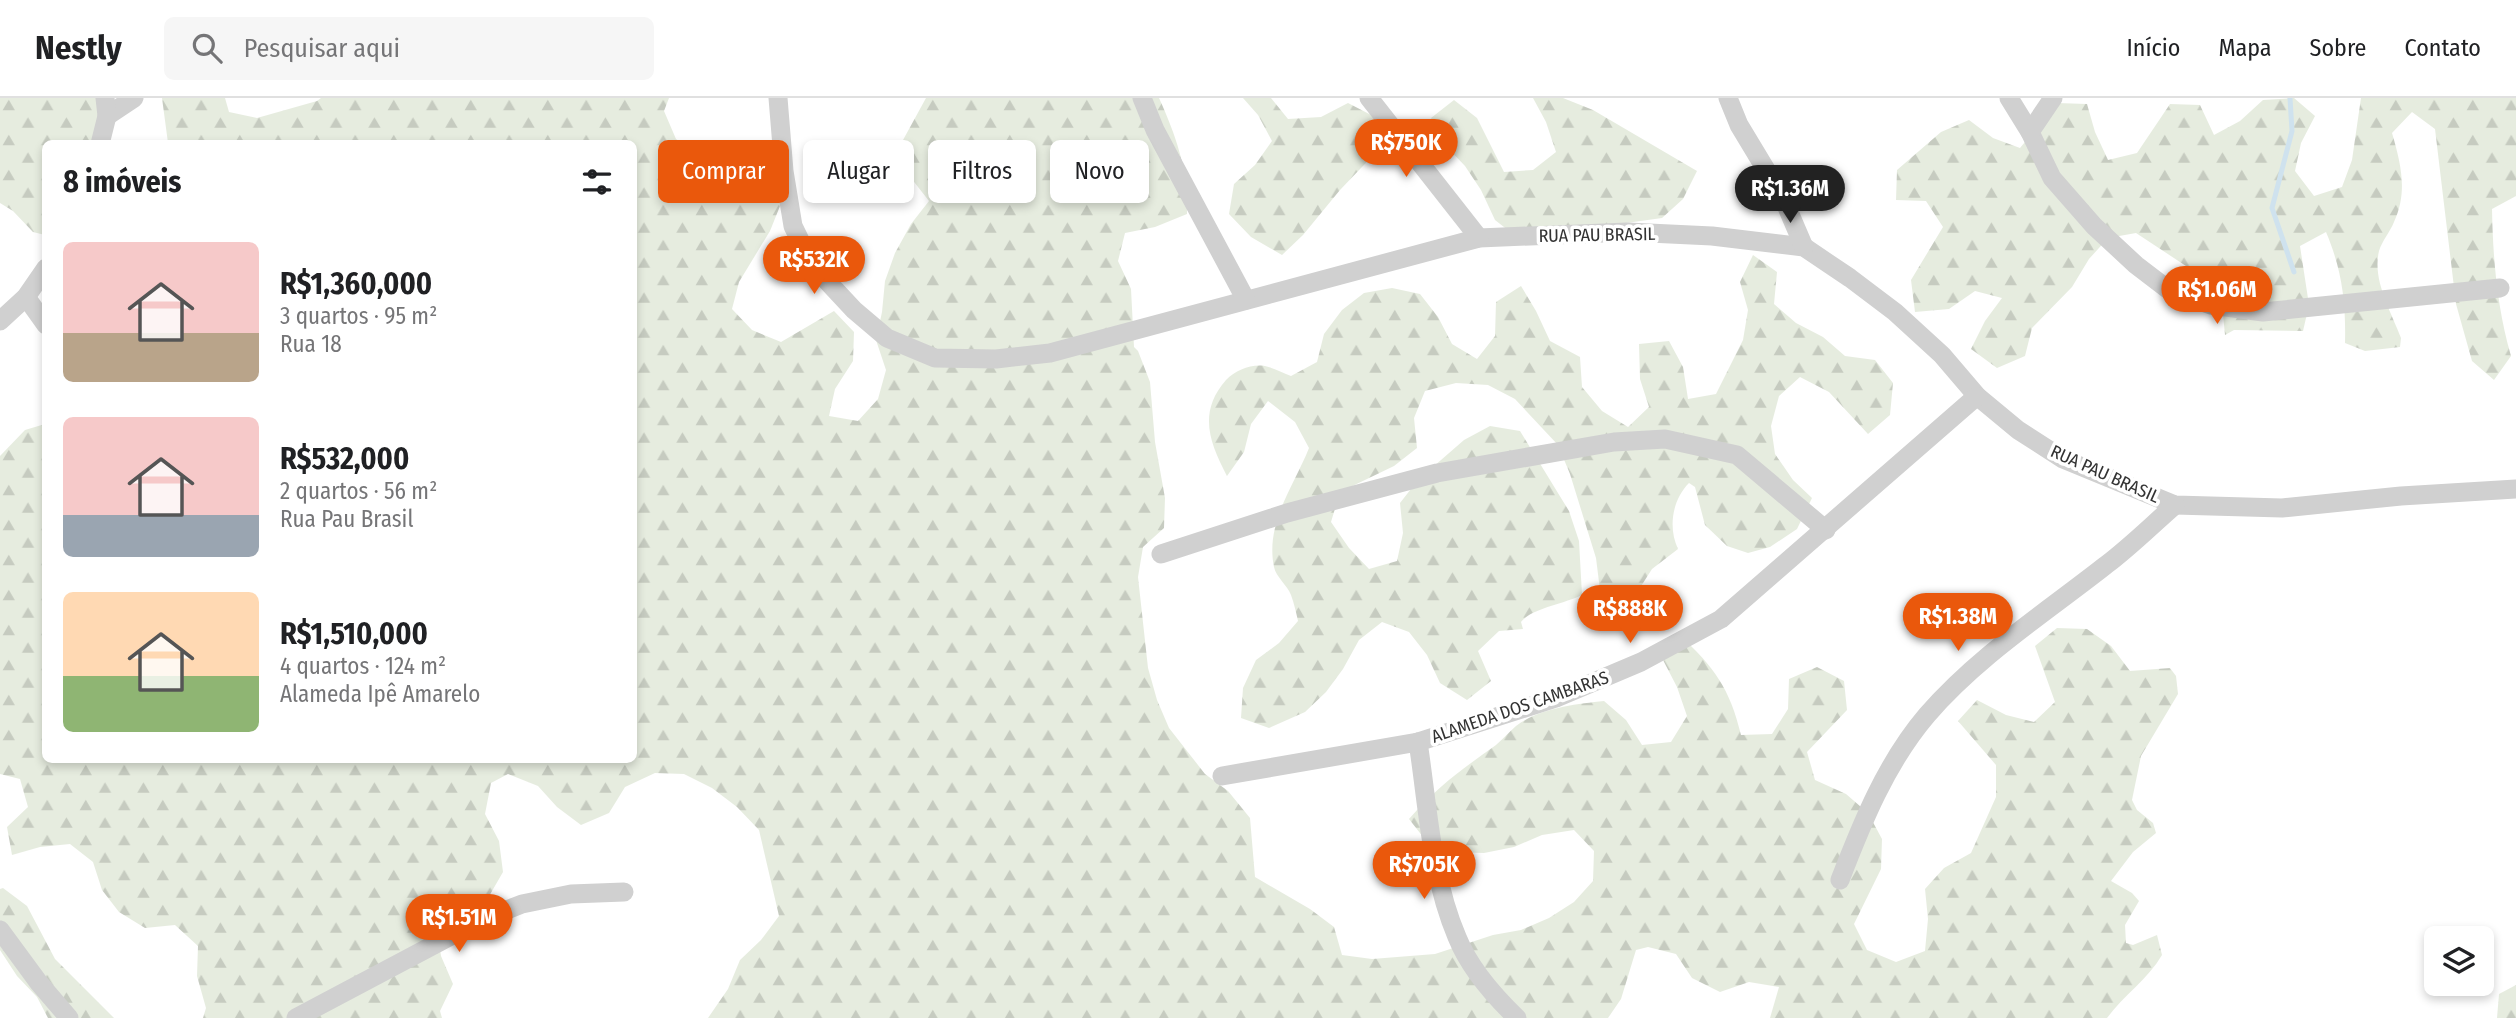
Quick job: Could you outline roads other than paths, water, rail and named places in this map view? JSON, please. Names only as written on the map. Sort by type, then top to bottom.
[{"type":"street","points":[[101,140],[106,107],[134,98]]},
{"type":"street","name":"RUA PAU BRASIL","points":[[778,98],[784,171],[793,226],[812,265],[854,310],[887,338],[935,358],[996,359],[1050,353],[1479,238],[1628,232],[1712,236],[1804,247],[1895,312],[1942,355],[1977,396],[2018,430],[2063,459],[2175,505],[2282,508],[2401,496],[2516,489]]},
{"type":"street","points":[[1142,98],[1155,130],[1246,300]]},
{"type":"street","points":[[1369,98],[1479,238]]},
{"type":"street","points":[[1728,98],[1739,125],[1783,198],[1804,247]]},
{"type":"street","points":[[2009,98],[2030,132],[2052,178],[2094,226],[2169,291],[2211,305],[2263,312],[2500,288]]},
{"type":"street","points":[[2030,132],[2053,98]]},
{"type":"street","points":[[0,321],[26,297],[42,274]]},
{"type":"street","points":[[26,297],[42,319]]},
{"type":"street","name":"ALAMEDA DOS CAMBARAS","points":[[1222,776],[1418,743],[1556,698],[1641,662],[1721,619],[1977,396]]},
{"type":"street","points":[[1161,554],[1287,513],[1437,473],[1614,442],[1665,439],[1737,455],[1826,530]]},
{"type":"street","points":[[1840,880],[1864,818],[1902,750],[1925,717],[1970,669],[2109,563],[2175,505]]},
{"type":"street","points":[[1418,743],[1439,881],[1457,938],[1483,981],[1517,1018]]},
{"type":"street","points":[[296,1018],[477,922],[522,904],[571,894],[624,892]]},
{"type":"street","points":[[0,930],[69,1018]]},
{"type":"waterway","points":[[2290,98],[2292,131],[2272,208],[2294,272]]}]
